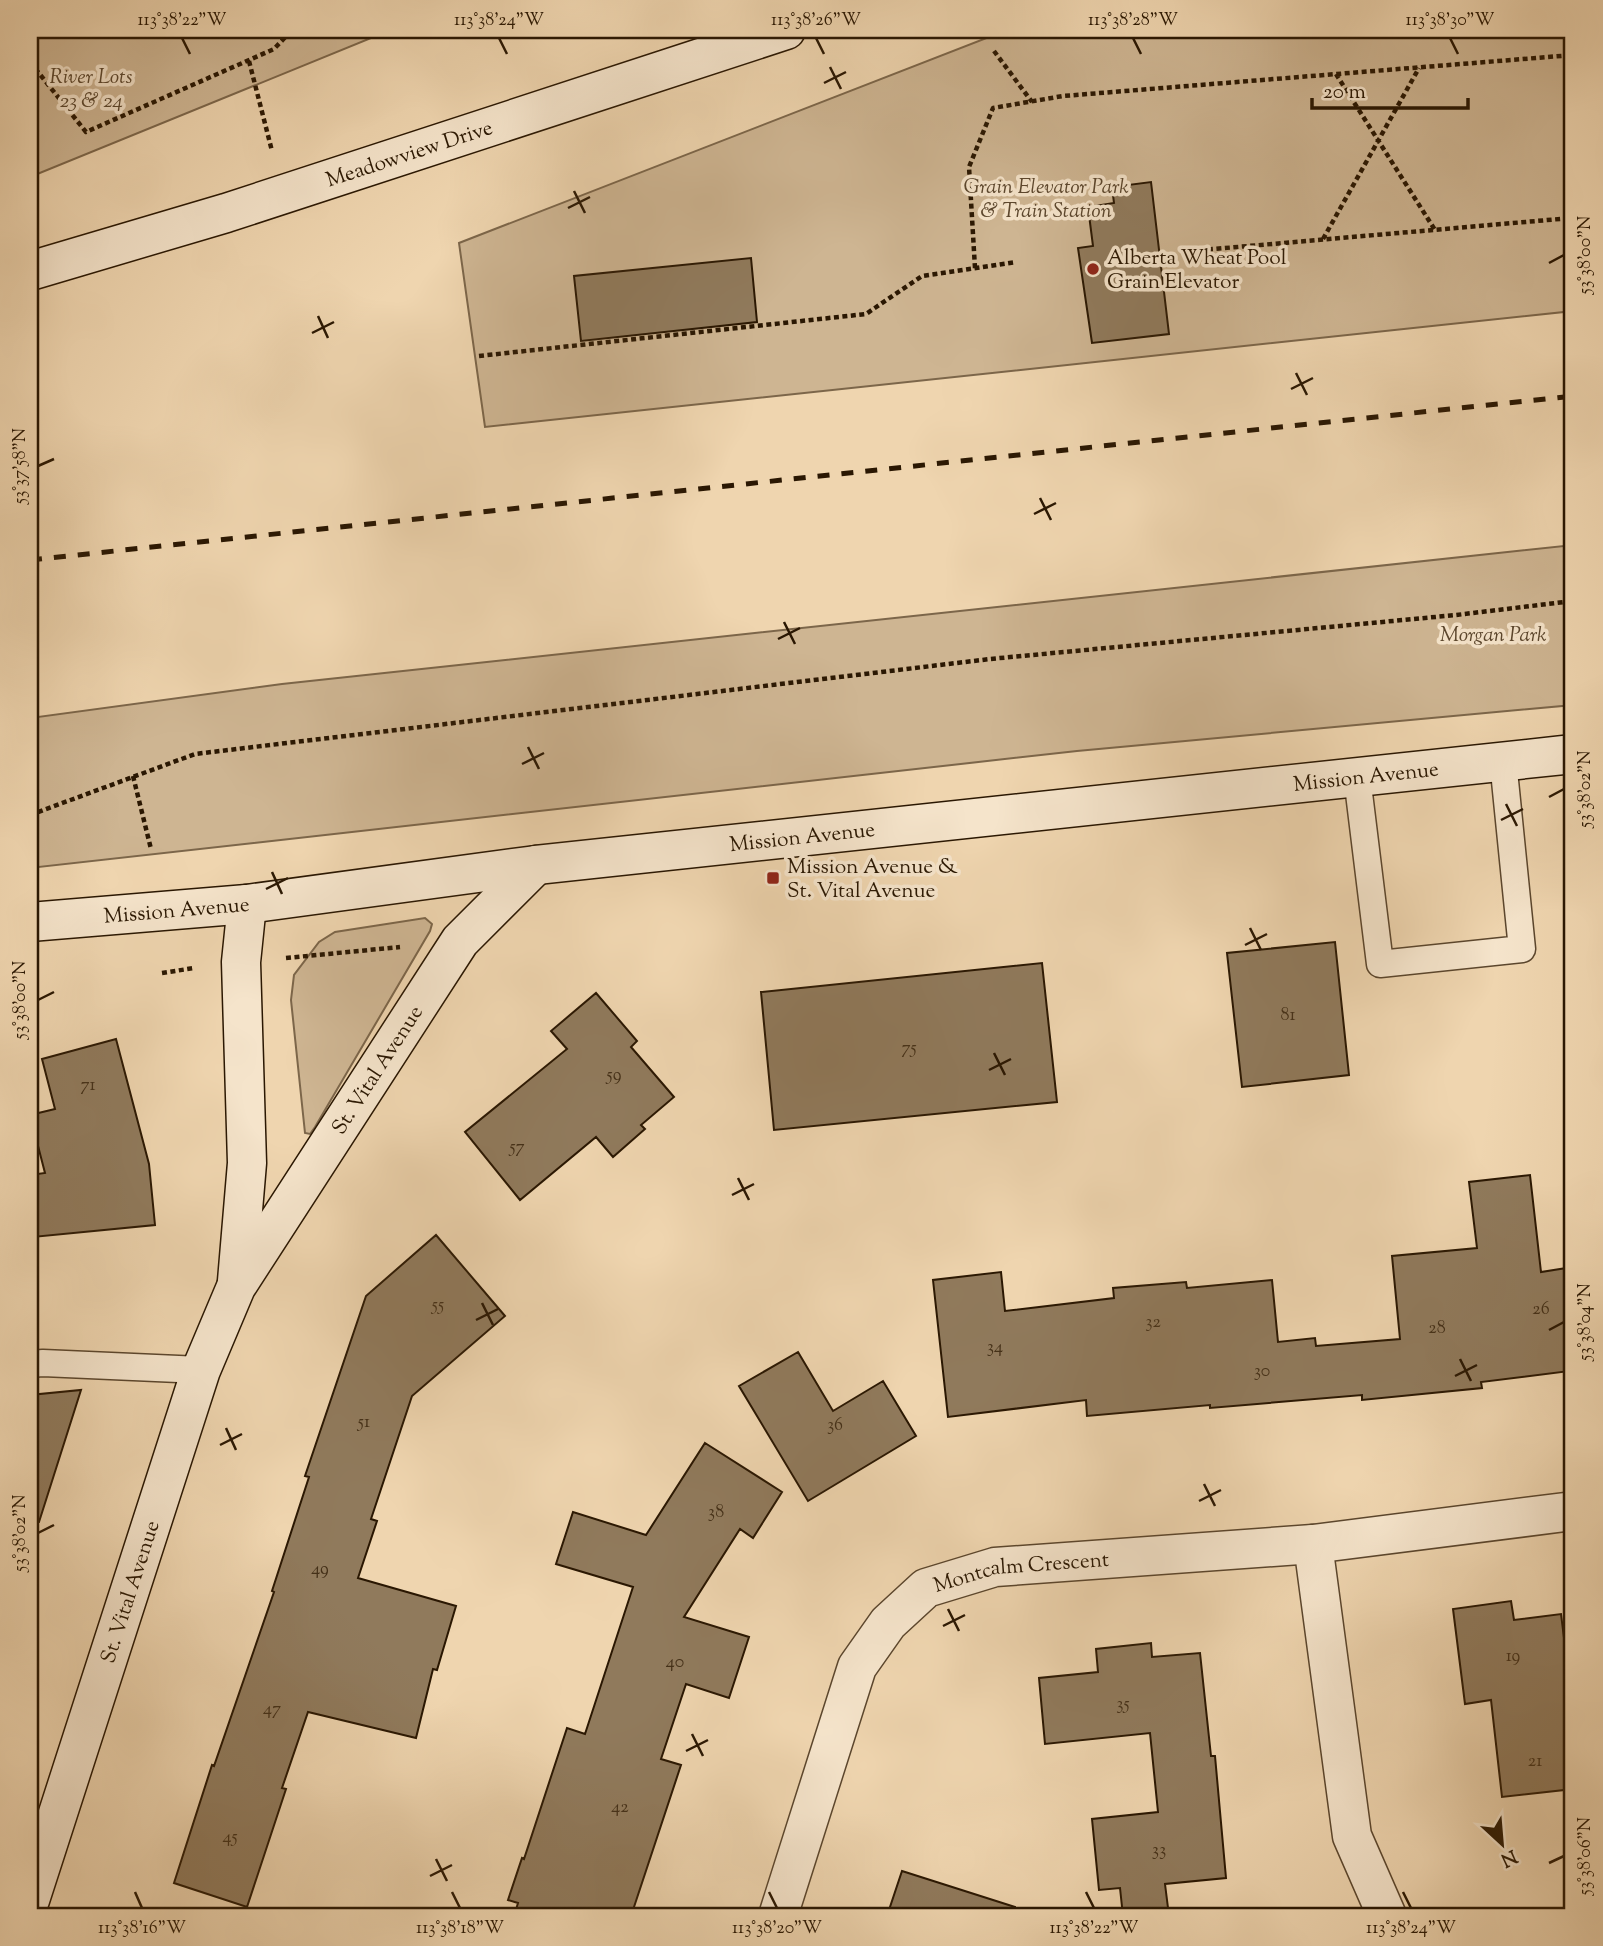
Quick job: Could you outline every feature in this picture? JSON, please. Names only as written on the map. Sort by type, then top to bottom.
[{"type":"street","name":"Meadowview Drive","points":[[30,271],[284,194],[786,30]]},
{"type":"street","name":"Mission Avenue","points":[[30,922],[247,904],[536,865],[1573,754]]},
{"type":"street","name":"St. Vital Avenue","points":[[30,1900],[37,1856],[201,1370],[236,1287],[460,941],[536,865]]},
{"type":"street","name":"St. Vital Avenue","points":[[236,1287],[247,1163],[241,962],[247,904]]},
{"type":"street","name":"Montcalm Crescent","points":[[778,1916],[857,1667],[888,1623],[926,1588],[995,1567],[1313,1544],[1573,1511]]},
{"type":"street","points":[[1313,1544],[1352,1836],[1387,1916]]},
{"type":"lane","points":[[1356,777],[1380,964],[1522,949],[1503,761]]},
{"type":"lane","points":[[30,1364],[201,1370]]},
{"type":"path","points":[[30,62],[86,132],[274,49],[292,30]]},
{"type":"path","points":[[994,51],[1032,102]]},
{"type":"path","points":[[975,268],[969,167],[993,108],[1063,96],[1573,55]]},
{"type":"path","points":[[248,61],[284,194]]},
{"type":"path","points":[[1323,239],[1419,68]]},
{"type":"path","points":[[1335,74],[1435,230]]},
{"type":"path","points":[[1191,251],[1571,218]]},
{"type":"path","points":[[479,356],[866,314],[922,276],[1016,262]]},
{"type":"path","points":[[30,815],[195,754],[990,659],[1456,615],[1573,601]]},
{"type":"path","points":[[133,776],[151,849]]},
{"type":"path","points":[[162,973],[241,962],[460,941]]},
{"type":"green space","name":"River Lots 23 & 24","points":[[30,30],[373,30],[376,36],[30,177]]},
{"type":"green space","name":"Grain Elevator Park & Train Station","points":[[1007,30],[1573,30],[1573,311],[485,427],[459,243]]},
{"type":"green space","name":"Morgan Park","points":[[1573,545],[1573,705],[1077,751],[30,868],[30,718],[282,684]]},
{"type":"green space","points":[[425,918],[432,924],[430,931],[315,1127],[310,1134],[305,1133],[291,1000],[294,975],[319,942],[335,932]]},
{"type":"building","name":"Alberta Wheat Pool Grain Elevator","points":[[1151,182],[1169,334],[1092,343],[1078,248],[1093,246],[1088,207],[1114,203],[1112,187]]},
{"type":"building","points":[[751,258],[757,322],[581,341],[574,276]]},
{"type":"building","points":[[1335,942],[1349,1075],[1242,1087],[1227,953]]},
{"type":"building","points":[[1042,963],[1057,1102],[774,1130],[761,992]]},
{"type":"building","points":[[596,993],[637,1041],[631,1047],[674,1097],[641,1125],[645,1129],[613,1157],[596,1137],[520,1200],[465,1132],[567,1049],[551,1031]]},
{"type":"building","points":[[116,1039],[149,1164],[155,1225],[33,1237],[30,1175],[45,1173],[30,1115],[55,1109],[42,1059]]},
{"type":"building","points":[[1530,1175],[1541,1272],[1573,1267],[1573,1340],[1566,1341],[1570,1371],[1481,1382],[1482,1388],[1362,1400],[1362,1395],[1087,1416],[1086,1400],[948,1417],[933,1280],[1001,1272],[1005,1311],[1114,1298],[1113,1288],[1186,1282],[1187,1288],[1272,1280],[1278,1342],[1315,1338],[1316,1346],[1400,1339],[1392,1256],[1477,1248],[1469,1182]]},
{"type":"building","points":[[436,1235],[505,1316],[412,1396],[371,1519],[377,1521],[358,1578],[456,1606],[437,1670],[433,1669],[416,1738],[308,1712],[282,1788],[286,1789],[247,1907],[174,1883],[212,1765],[214,1766],[274,1592],[272,1591],[309,1477],[305,1476],[366,1296]]},
{"type":"building","points":[[798,1352],[833,1411],[883,1381],[916,1436],[808,1501],[739,1386]]},
{"type":"building","points":[[81,1390],[39,1522],[30,1521],[30,1395]]},
{"type":"building","points":[[705,1443],[782,1492],[753,1538],[740,1529],[684,1617],[749,1637],[729,1698],[686,1684],[661,1759],[681,1765],[631,1916],[514,1916],[518,1903],[508,1900],[567,1728],[585,1734],[633,1587],[556,1564],[573,1512],[646,1535]]},
{"type":"building","points":[[1511,1601],[1514,1620],[1561,1614],[1573,1710],[1573,1789],[1502,1797],[1491,1700],[1465,1704],[1453,1609]]},
{"type":"building","points":[[1151,1643],[1152,1657],[1200,1653],[1211,1756],[1215,1756],[1226,1878],[1165,1884],[1169,1916],[1123,1916],[1120,1888],[1099,1890],[1092,1819],[1158,1812],[1150,1733],[1045,1744],[1039,1678],[1098,1672],[1096,1649]]},
{"type":"building","points":[[902,1871],[1015,1907],[1014,1916],[887,1916]]},
{"type":"railway","points":[[30,560],[1573,396]]},
{"type":"place","name":"Alberta Wheat Pool Grain Elevator","points":[[1093,269]]},
{"type":"place","name":"Mission Avenue & St. Vital Avenue","points":[[773,878]]}]
